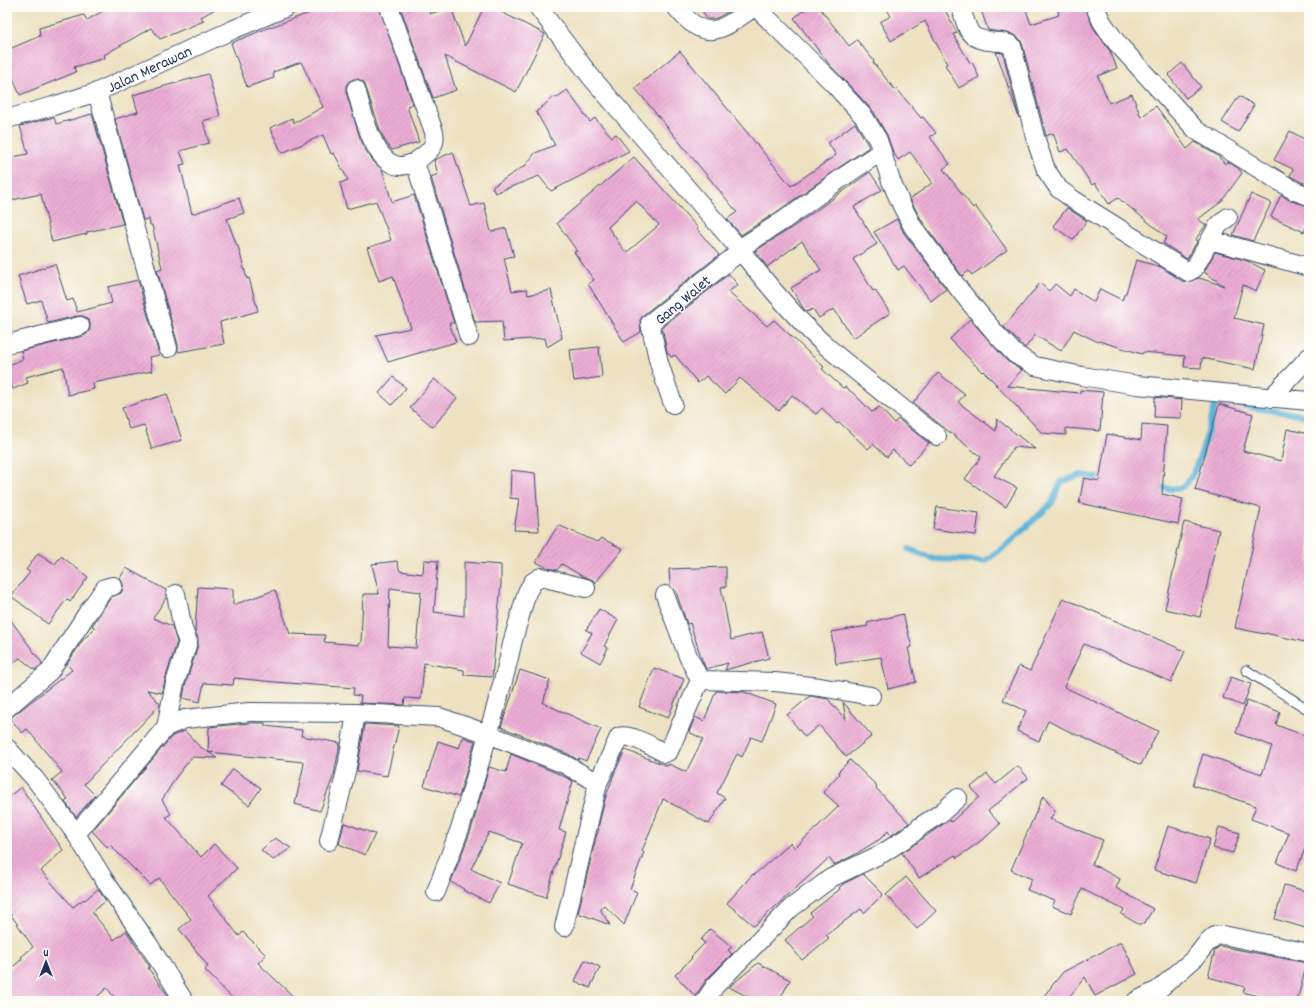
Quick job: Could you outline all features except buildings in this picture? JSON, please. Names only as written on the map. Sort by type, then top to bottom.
[{"type":"street","name":"Jalan Merawan","points":[[7,119],[97,92],[232,30],[287,7]]},
{"type":"street","points":[[356,89],[369,131],[376,147],[388,161],[399,166],[405,166],[415,162],[427,154],[433,146],[434,132],[389,7]]},
{"type":"street","points":[[538,7],[592,77],[740,250],[760,276],[826,345],[937,436]]},
{"type":"street","points":[[676,7],[698,28],[712,30],[722,29],[755,7],[833,82],[857,109],[874,132],[882,151],[891,181],[913,227],[962,293],[1015,354],[1035,366],[1082,376],[1137,385],[1309,401]]},
{"type":"street","points":[[961,7],[968,30],[971,34],[981,40],[1008,43],[1012,46],[1042,162],[1059,189],[1188,272],[1194,269],[1218,226],[1228,217]]},
{"type":"street","points":[[1095,7],[1102,22],[1117,43],[1196,130],[1295,191],[1309,196]]},
{"type":"street","points":[[97,92],[168,348]]},
{"type":"street","points":[[740,250],[882,151]]},
{"type":"street","points":[[415,162],[469,337]]},
{"type":"street","points":[[1210,240],[1309,267]]},
{"type":"street","name":"Gang Walet","points":[[673,404],[659,363],[650,323],[740,250]]},
{"type":"street","points":[[7,344],[80,326]]},
{"type":"street","points":[[1271,398],[1309,357]]},
{"type":"street","points":[[436,892],[461,826],[527,592],[533,582],[544,577],[586,588]]},
{"type":"street","points":[[7,708],[50,671],[105,588],[114,586]]},
{"type":"street","points":[[166,727],[175,683],[188,642],[183,629],[176,594]]},
{"type":"street","points":[[665,595],[688,656],[700,680]]},
{"type":"street","points":[[700,680],[775,682],[820,687],[871,696]]},
{"type":"street","points":[[564,927],[598,783],[619,737],[630,737],[665,753],[669,751],[700,680]]},
{"type":"street","points":[[76,834],[166,727],[185,719],[249,712],[356,713],[439,717],[488,734],[564,764],[598,783]]},
{"type":"street","points":[[329,841],[347,767],[356,713]]},
{"type":"street","points":[[7,748],[35,779],[76,834],[103,878],[184,1001]]},
{"type":"street","points":[[705,1001],[715,986],[791,908],[831,878],[883,853],[911,835],[921,826],[941,813],[958,798]]},
{"type":"street","points":[[1136,1001],[1158,990],[1195,958],[1206,944],[1215,936],[1222,935],[1309,952]]},
{"type":"lane","points":[[1246,670],[1309,710]]},
{"type":"waterway","points":[[1155,486],[1176,489],[1182,487],[1188,482],[1203,447],[1217,398],[1221,399]]},
{"type":"waterway","points":[[1230,402],[1255,408],[1309,416]]},
{"type":"waterway","points":[[909,549],[934,559],[985,561],[1009,543],[1052,503],[1061,482],[1080,475],[1106,479]]}]
